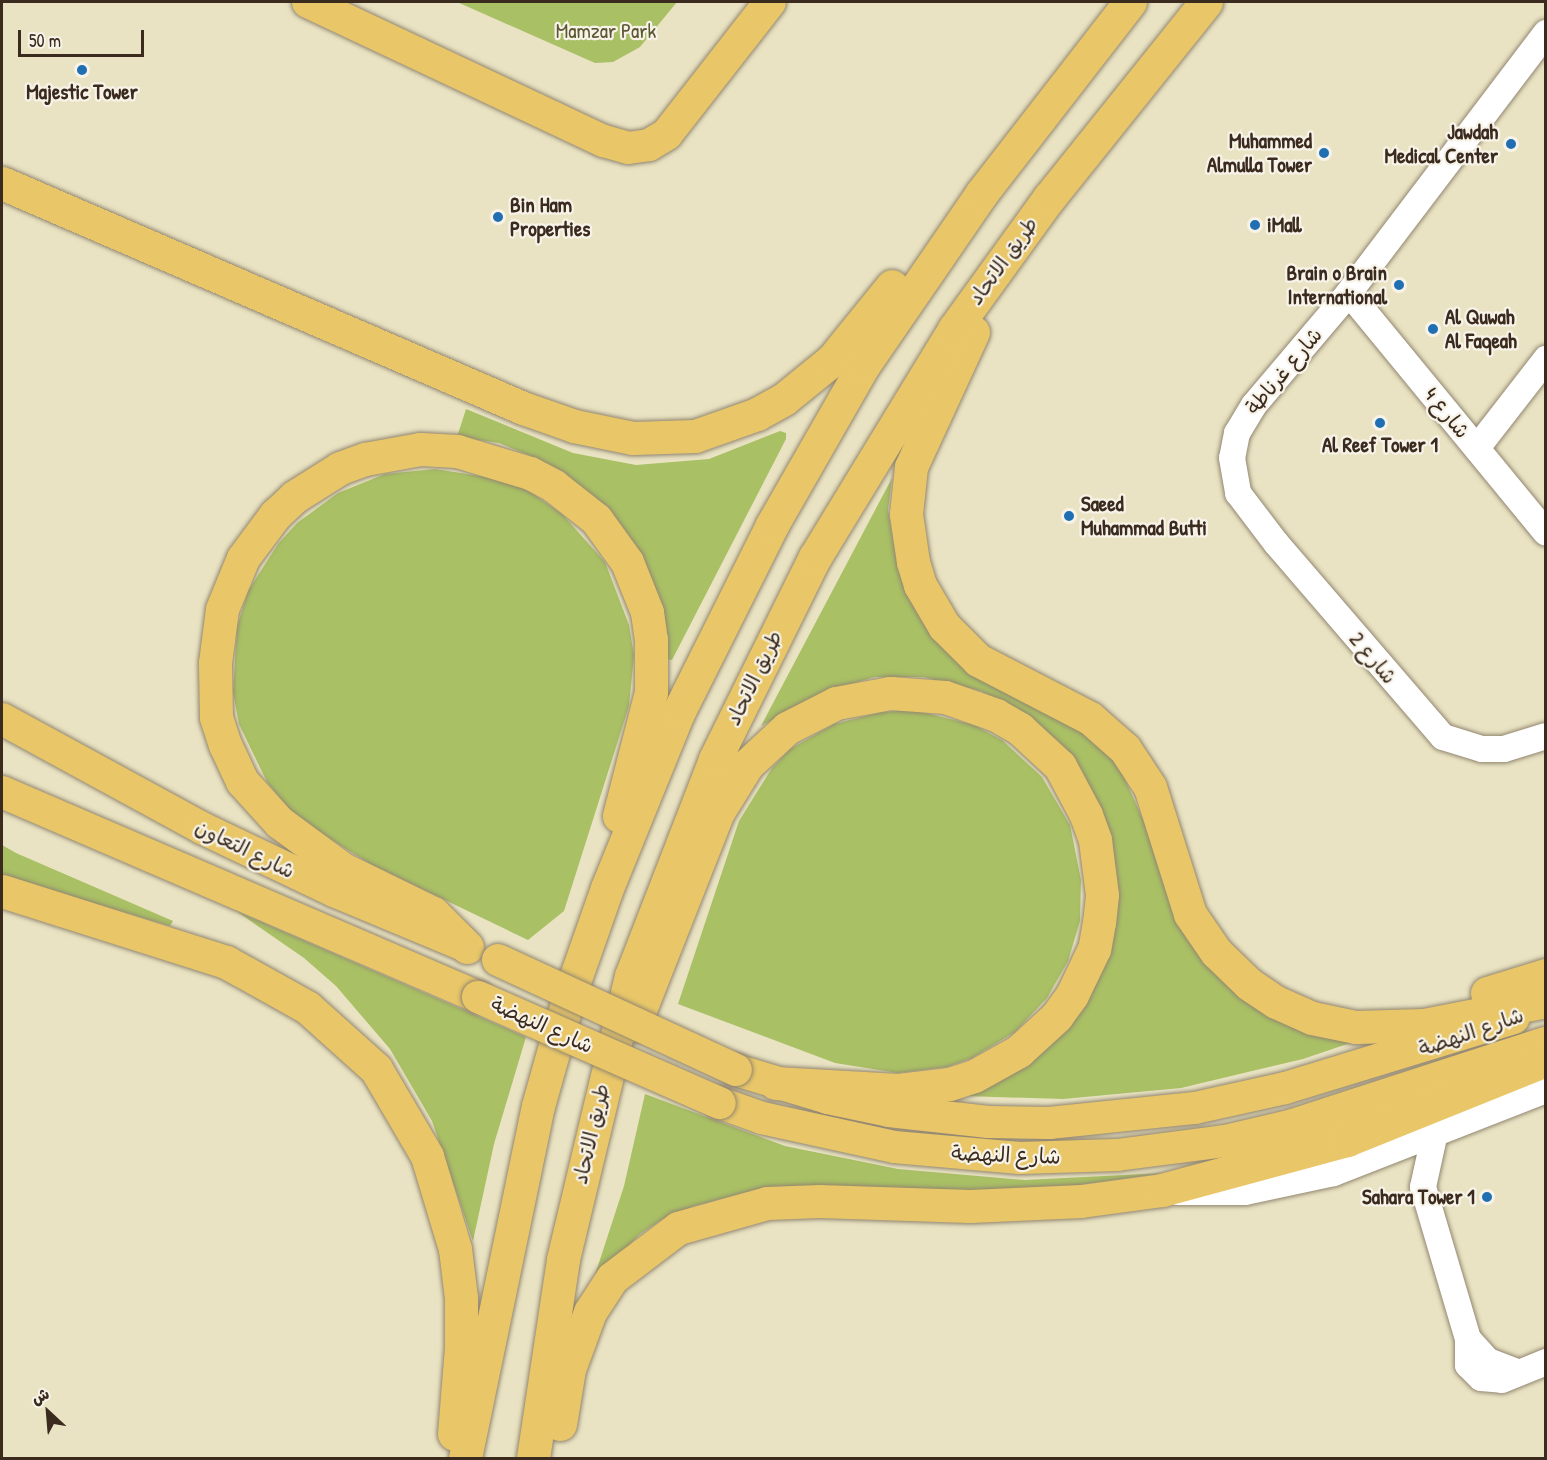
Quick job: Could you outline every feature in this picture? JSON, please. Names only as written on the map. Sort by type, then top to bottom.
[{"type":"highway","points":[[465,1458],[538,1106],[569,996],[607,888],[679,711],[772,525],[863,366],[981,194],[1130,2]]},
{"type":"highway","name":"طريق الاتحاد","points":[[533,1458],[563,1259],[598,1103],[631,976],[656,903],[748,689],[856,485],[954,329],[1015,245],[1206,2]]},
{"type":"highway","points":[[2,183],[540,414],[600,433],[660,440],[726,427],[757,414],[809,381],[853,338],[937,225],[954,208],[981,194]]},
{"type":"highway","points":[[1015,245],[919,444],[907,498],[913,562],[931,606],[972,655],[998,674],[1090,718],[1125,748],[1149,787],[1190,914],[1216,952],[1250,984],[1276,1002],[1312,1018],[1378,1029],[1424,1025],[1545,1001]]},
{"type":"highway","points":[[467,946],[433,913],[343,869],[279,822],[242,781],[216,717],[217,635],[231,583],[243,558],[257,536],[294,497],[340,468],[392,452],[420,449],[483,455],[530,473],[576,501],[601,526],[627,562],[647,612],[653,666],[645,718],[624,789],[607,888]]},
{"type":"highway","points":[[598,1103],[649,993],[718,812],[741,772],[766,745],[787,728],[828,706],[890,693],[945,697],[996,716],[1020,729],[1060,766],[1086,815],[1095,840],[1102,895],[1100,922],[1094,949],[1072,995],[1051,1022],[1019,1051],[974,1076],[949,1084],[898,1090],[775,1083]]},
{"type":"highway","points":[[2,891],[226,962],[307,1007],[375,1069],[427,1156],[455,1249],[461,1298],[454,1419],[455,1458]]},
{"type":"highway","points":[[1250,984],[1274,986],[1356,1010],[1408,1011],[1460,1001],[1545,975]]},
{"type":"highway","points":[[555,1458],[569,1369],[590,1312],[612,1278],[678,1228],[767,1203],[819,1201],[970,1206],[1081,1201],[1162,1190],[1347,1140],[1545,1060]]},
{"type":"main road","points":[[308,2],[604,141],[628,148],[650,145],[667,134],[770,2]]},
{"type":"main road","name":"شارع التعاون","points":[[2,719],[230,842],[334,891],[498,960]]},
{"type":"main road","name":"شارع التعاون","points":[[2,792],[478,997]]},
{"type":"main road","name":"شارع النهضة","points":[[498,960],[736,1070],[828,1098],[936,1118],[1049,1123],[1125,1118],[1286,1088],[1450,1040],[1545,1007]]},
{"type":"main road","name":"شارع النهضة","points":[[478,997],[720,1103],[762,1118],[894,1148],[1020,1158],[1117,1155],[1225,1141],[1293,1125],[1545,1043]]},
{"type":"street","name":"شارع غرناطة","points":[[1238,493],[1232,458],[1241,424],[1349,293],[1545,33]]},
{"type":"street","name":"شارع 4","points":[[1349,293],[1545,533]]},
{"type":"street","points":[[1477,448],[1545,359]]},
{"type":"street","name":"شارع 2","points":[[1238,493],[1284,552],[1443,737],[1482,749],[1504,749],[1545,736]]},
{"type":"street","points":[[1162,1190],[1212,1194],[1265,1189],[1381,1158],[1545,1090]]},
{"type":"street","points":[[1434,1137],[1423,1187],[1468,1339],[1468,1365],[1482,1378],[1502,1380],[1516,1371],[1545,1362]]},
{"type":"street","points":[[1381,1158],[1423,1187]]},
{"type":"green space","name":"Mamzar Park","points":[[457,2],[677,2],[640,47],[613,62],[595,63]]},
{"type":"green space","points":[[466,409],[573,453],[636,465],[709,459],[780,431],[786,433],[786,439],[672,660],[667,659],[665,644],[538,459],[499,443],[457,437]]},
{"type":"green space","points":[[435,469],[499,479],[529,491],[562,514],[605,562],[629,625],[634,655],[629,706],[564,911],[528,940],[372,865],[314,829],[289,809],[267,782],[239,724],[233,692],[237,627],[248,591],[278,544],[297,523],[338,493],[385,474]]},
{"type":"green space","points":[[892,478],[888,510],[897,563],[1054,713],[1101,746],[1120,768],[1145,824],[1174,915],[1211,969],[1359,1040],[1303,1059],[1181,1088],[1063,1099],[964,1096],[1001,1079],[1114,898],[1021,712],[981,691],[923,677],[875,677],[826,691],[761,726]]},
{"type":"green space","points":[[914,710],[974,725],[1002,740],[1042,777],[1070,825],[1081,880],[1080,921],[1068,961],[1047,998],[1015,1032],[972,1058],[947,1067],[898,1073],[835,1063],[678,1004],[739,821],[772,768],[790,749],[834,724],[882,712]]},
{"type":"green space","points":[[2,845],[173,921],[170,926],[2,876]]},
{"type":"green space","points":[[236,911],[526,1037],[494,1144],[473,1241],[432,1121],[390,1049],[336,986],[304,958]]},
{"type":"green space","points":[[645,1094],[785,1146],[898,1169],[1025,1180],[1165,1173],[1043,1190],[747,1192],[694,1206],[663,1219],[640,1234],[602,1274],[595,1275],[624,1186]]},
{"type":"place","name":"Majestic Tower","points":[[82,70]]},
{"type":"place","name":"Jawdah Medical Center","points":[[1511,144]]},
{"type":"place","name":"Muhammed Almulla Tower","points":[[1324,153]]},
{"type":"place","name":"Bin Ham Properties","points":[[498,217]]},
{"type":"place","name":"iMall","points":[[1255,225]]},
{"type":"place","name":"Brain o Brain International","points":[[1399,285]]},
{"type":"place","name":"Al Quwah Al Faqeah","points":[[1433,329]]},
{"type":"place","name":"Al Reef Tower 1","points":[[1380,423]]},
{"type":"place","name":"Saeed Muhammad Butti","points":[[1069,516]]},
{"type":"place","name":"Sahara Tower 1","points":[[1487,1197]]}]
